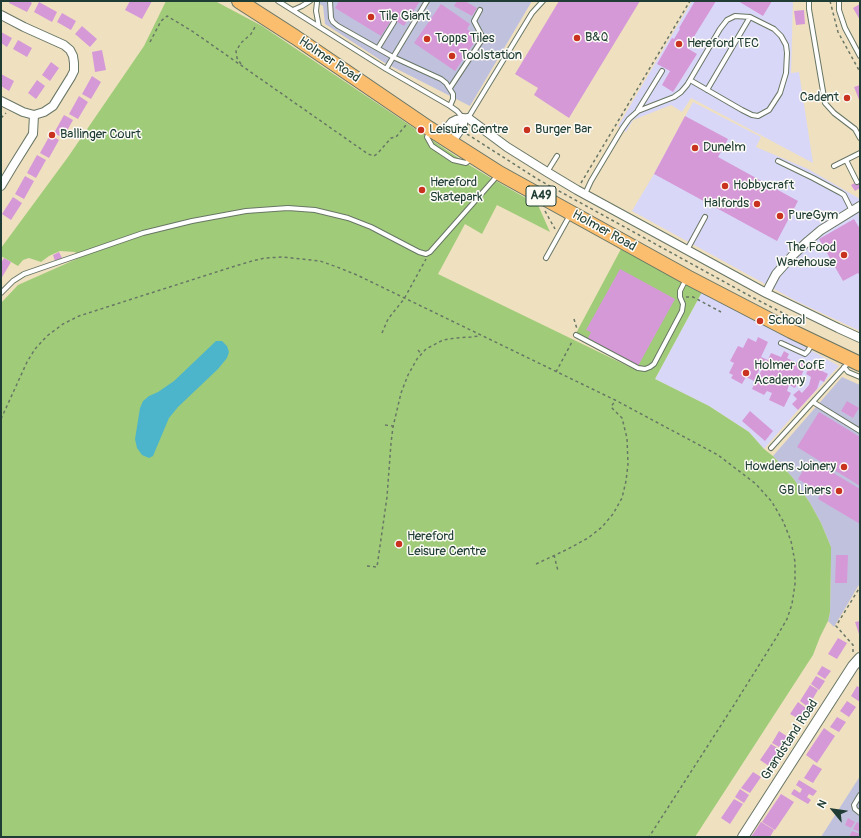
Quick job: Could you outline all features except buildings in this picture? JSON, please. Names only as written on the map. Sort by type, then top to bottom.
[{"type":"highway","name":"Holmer Road","points":[[239,1],[295,37],[412,117],[499,173],[687,277],[813,342],[852,364]]},
{"type":"street","points":[[1,15],[64,45],[70,50],[74,63],[74,71],[71,78],[53,106],[44,112],[34,115],[23,112],[1,101]]},
{"type":"street","points":[[1,186],[33,134],[34,115]]},
{"type":"street","points":[[441,136],[460,130],[465,118]]},
{"type":"street","points":[[441,136],[452,122],[465,118],[507,147],[577,190],[766,293],[860,338]]},
{"type":"street","points":[[766,293],[776,274],[821,230],[857,209]]},
{"type":"street","name":"Grandstand Road","points":[[743,837],[857,662]]},
{"type":"lane","points":[[278,1],[386,69],[450,106],[465,118],[532,13],[543,1]]},
{"type":"lane","points":[[293,10],[310,1],[318,1],[316,11],[318,27]]},
{"type":"lane","points":[[330,1],[330,14],[333,22],[393,57],[441,79],[446,83],[453,94],[450,106]]},
{"type":"lane","points":[[386,69],[427,1]]},
{"type":"lane","points":[[809,1],[809,9],[825,103],[834,113],[855,129],[860,138]]},
{"type":"lane","points":[[839,1],[839,10],[860,56]]},
{"type":"lane","points":[[450,88],[483,38],[474,21],[480,10]]},
{"type":"lane","points":[[638,111],[674,97],[681,92],[690,80],[720,29],[727,20],[735,16],[750,17],[764,23],[774,29],[781,36],[786,45],[786,73],[780,93],[769,110],[758,116],[742,110],[690,80]]},
{"type":"lane","points":[[707,90],[750,17]]},
{"type":"lane","points":[[378,48],[394,22]]},
{"type":"lane","points":[[585,194],[622,129],[629,119],[638,111],[662,72]]},
{"type":"lane","points":[[441,136],[427,137],[432,146],[453,160],[466,163],[473,157]]},
{"type":"lane","points":[[834,166],[860,153]]},
{"type":"lane","points":[[547,172],[557,156]]},
{"type":"lane","points":[[846,160],[857,182]]},
{"type":"lane","points":[[778,161],[841,193],[857,209]]},
{"type":"lane","points":[[1,293],[13,281],[24,274],[143,233],[192,221],[246,211],[288,208],[315,210],[348,218],[371,227],[426,254],[430,252],[499,173]]},
{"type":"lane","points":[[546,258],[571,213]]},
{"type":"lane","points":[[687,250],[705,217]]},
{"type":"lane","points":[[576,335],[638,368],[645,369],[650,367],[654,364],[682,311],[683,304],[680,297],[680,291],[687,277]]},
{"type":"lane","points":[[781,343],[805,354],[813,342]]},
{"type":"lane","points":[[852,364],[848,372],[860,378]]},
{"type":"lane","points":[[771,448],[813,402],[852,364]]},
{"type":"lane","points":[[813,402],[860,430]]},
{"type":"lane","points":[[860,795],[854,805],[855,809],[860,813]]},
{"type":"path","points":[[577,190],[690,1]]},
{"type":"path","points":[[150,42],[161,21],[167,16],[192,31],[368,154],[374,156],[378,154],[391,138],[396,138],[412,117]]},
{"type":"path","points":[[242,66],[237,58],[236,51],[251,34],[255,27]]},
{"type":"path","points":[[460,130],[539,180],[750,296],[812,328]]},
{"type":"path","points":[[545,211],[558,236]]},
{"type":"path","points":[[382,333],[388,319],[404,299],[430,252]]},
{"type":"path","points":[[1,419],[27,362],[35,349],[47,336],[63,324],[79,316],[232,267],[266,258],[283,257],[320,261],[357,275],[480,336],[615,400],[718,455],[756,484],[772,502],[783,521],[791,541],[795,562],[795,584],[792,604],[787,619],[734,705],[649,837]]},
{"type":"path","points":[[680,297],[693,297],[721,312]]},
{"type":"path","points":[[556,372],[576,335],[577,328],[574,319]]},
{"type":"path","points":[[367,566],[377,567],[387,497],[393,427],[398,403],[416,359],[426,349],[443,340],[480,336]]},
{"type":"path","points":[[418,350],[421,354]]},
{"type":"path","points":[[536,564],[588,538],[602,527],[613,514],[622,498],[628,464],[627,438],[622,418],[611,407],[615,400]]},
{"type":"path","points":[[385,425],[393,427]]},
{"type":"path","points":[[554,556],[558,571]]},
{"type":"path","points":[[857,662],[853,656],[853,645],[836,626],[860,587]]},
{"type":"shaded area","points":[[315,1],[532,1],[470,106],[385,63],[325,24],[323,6]]},
{"type":"shaded area","points":[[692,1],[793,1],[791,73],[799,72],[813,163],[691,98],[682,112],[671,105],[633,120],[626,132],[618,126]]},
{"type":"shaded area","points":[[693,102],[761,137],[756,147],[808,169],[860,199],[860,213],[858,216],[860,218],[860,331],[798,302],[632,211]]},
{"type":"shaded area","name":"Holmer CofE Academy","points":[[702,292],[744,313],[839,366],[764,449],[749,432],[709,406],[655,379]]},
{"type":"shaded area","points":[[842,377],[860,385],[860,583],[834,627],[828,621],[830,612],[831,547],[821,523],[810,503],[793,478],[773,456]]},
{"type":"shaded area","points":[[860,776],[860,837],[821,837]]},
{"type":"green space","name":"Hereford Leisure Centre","points":[[166,1],[215,1],[262,26],[466,163],[538,205],[550,232],[497,205],[482,234],[465,224],[438,274],[638,371],[574,337],[621,249],[702,292],[655,379],[709,406],[749,432],[764,449],[773,456],[793,478],[810,503],[821,523],[831,547],[831,558],[830,612],[828,621],[813,655],[695,837],[1,837],[1,303],[18,285],[81,257],[75,252],[60,251],[41,262],[29,258],[23,260],[18,266],[1,256],[1,248],[68,157],[144,46]]},
{"type":"water","points":[[216,341],[222,341],[227,346],[229,352],[227,358],[169,418],[153,456],[149,458],[142,455],[137,448],[135,439],[140,408],[143,401],[174,381]]},
{"type":"place","name":"Tile Giant","points":[[371,17]]},
{"type":"place","name":"B&Q","points":[[577,38]]},
{"type":"place","name":"Topps Tiles","points":[[427,39]]},
{"type":"place","name":"Hereford TEC","points":[[679,44]]},
{"type":"place","name":"Toolstation","points":[[452,56]]},
{"type":"place","name":"Cadent","points":[[847,98]]},
{"type":"place","name":"Leisure Centre","points":[[421,130]]},
{"type":"place","name":"Burger Bar","points":[[527,130]]},
{"type":"place","name":"Ballinger Court","points":[[52,135]]},
{"type":"place","name":"Dunelm","points":[[695,148]]},
{"type":"place","name":"Hobbycraft","points":[[725,186]]},
{"type":"place","name":"Hereford Skatepark","points":[[422,190]]},
{"type":"place","name":"Halfords","points":[[757,204]]},
{"type":"place","name":"PureGym","points":[[780,216]]},
{"type":"place","name":"The Food Warehouse","points":[[844,255]]},
{"type":"place","name":"School","points":[[760,321]]},
{"type":"place","name":"Holmer CofE Academy","points":[[746,373]]},
{"type":"place","name":"Howdens Joinery","points":[[844,467]]},
{"type":"place","name":"GB Liners","points":[[839,491]]},
{"type":"place","name":"Hereford Leisure Centre","points":[[399,544]]}]
